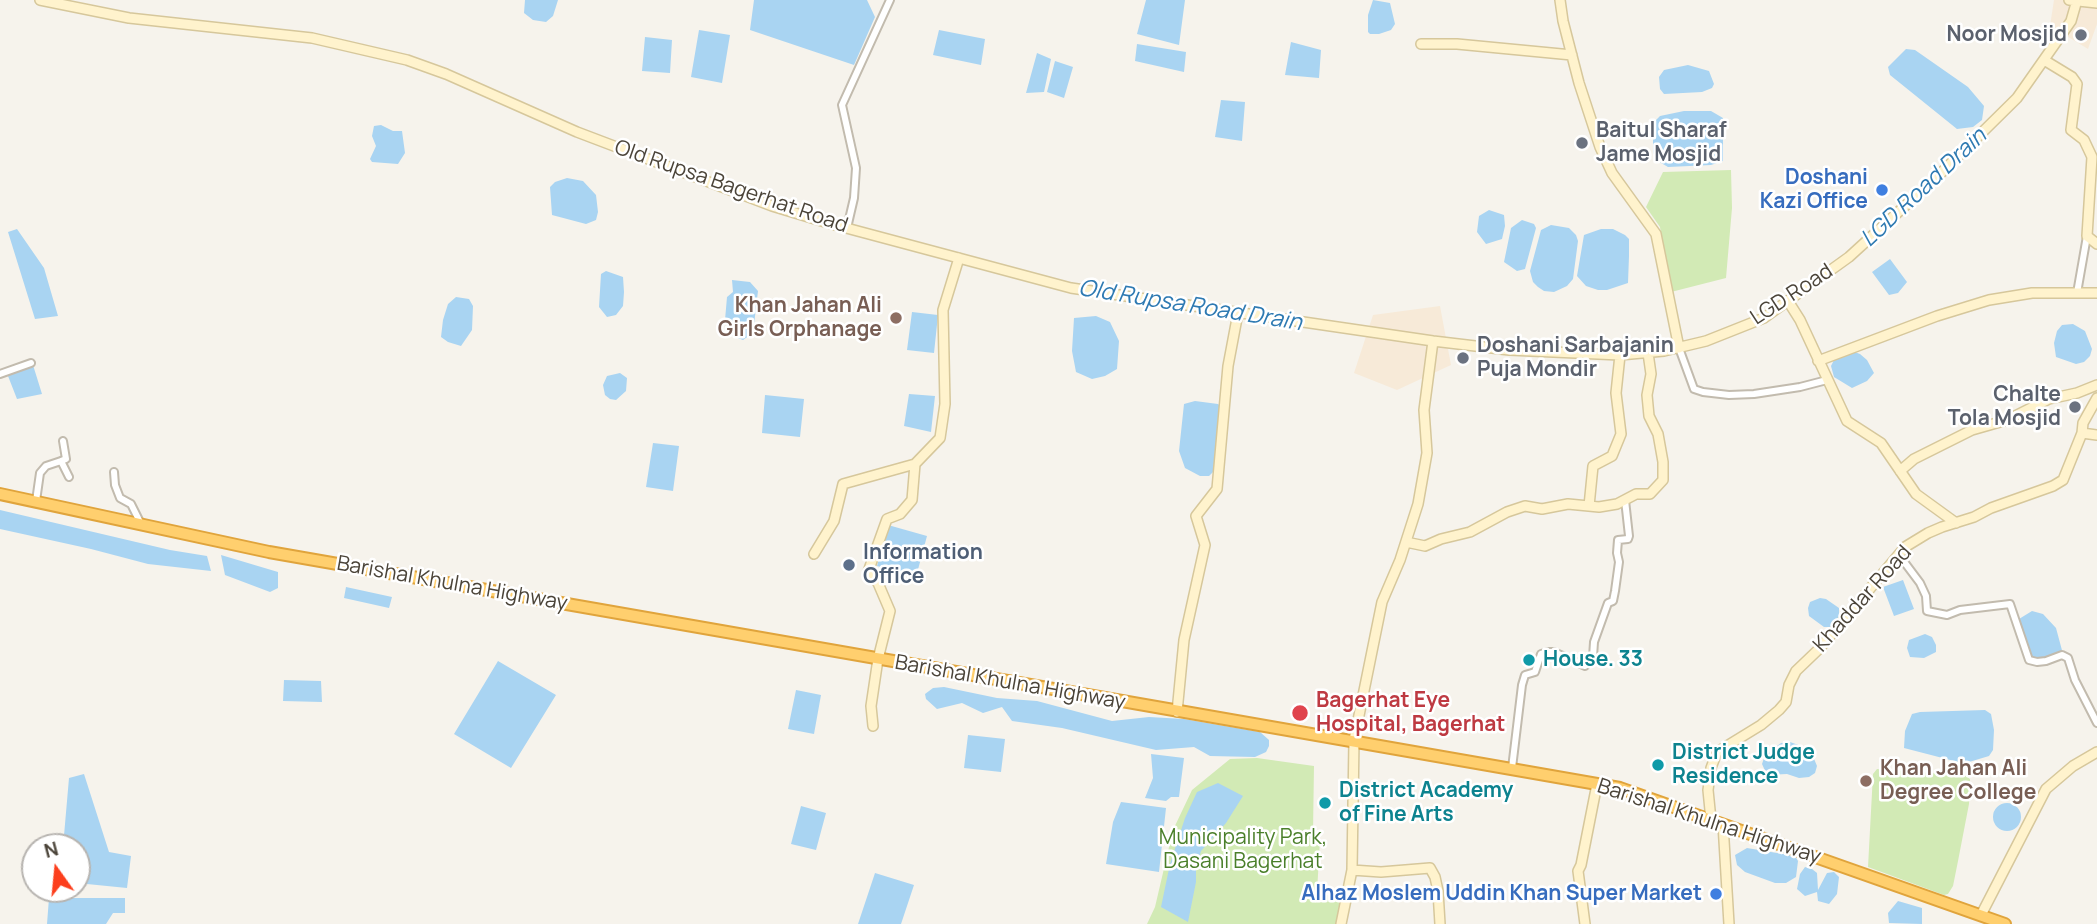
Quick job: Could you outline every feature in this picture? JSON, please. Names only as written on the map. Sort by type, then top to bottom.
[{"type":"highway","name":"Barishal Khulna Highway","points":[[0,494],[269,552],[1620,788],[2005,924]]},
{"type":"street","name":"Old Rupsa Bagerhat Road","points":[[40,0],[129,18],[312,38],[407,60],[446,74],[590,137],[772,206],[1071,288],[1433,341]]},
{"type":"street","points":[[847,228],[855,198],[856,168],[842,105],[890,0]]},
{"type":"street","points":[[1560,0],[1579,83],[1608,166],[1656,234],[1679,348],[1694,389],[1729,395],[1754,394],[1827,380]]},
{"type":"street","points":[[2068,0],[2097,4]]},
{"type":"street","name":"LGD Road","points":[[1433,341],[1509,350],[1620,355],[1679,348],[1706,341],[1764,318],[1849,257],[1940,174],[2017,98],[2071,21],[2077,0]]},
{"type":"street","points":[[1421,44],[1457,44],[1572,55]]},
{"type":"street","points":[[2045,60],[2072,77],[2077,84],[2071,130],[2084,140],[2092,157],[2087,236],[2077,293]]},
{"type":"street","points":[[2087,236],[2097,244]]},
{"type":"street","points":[[814,554],[834,521],[843,484],[915,464],[940,438],[945,404],[946,362],[943,310],[959,258]]},
{"type":"street","points":[[1818,361],[1937,316],[1989,300],[2017,294],[2097,293]]},
{"type":"street","points":[[1788,301],[1800,320],[1847,421],[1881,443],[1916,494],[1956,523]]},
{"type":"street","points":[[1177,712],[1184,640],[1205,545],[1196,516],[1217,489],[1228,366],[1238,313]]},
{"type":"street","points":[[1341,924],[1353,870],[1354,740],[1382,602],[1418,504],[1427,453],[1424,410],[1433,341]]},
{"type":"street","points":[[1406,542],[1425,546],[1452,535],[1470,532],[1507,512],[1525,506],[1542,509],[1559,504],[1599,507],[1636,494],[1650,494],[1663,481],[1663,461],[1658,434],[1649,416],[1647,395],[1651,374],[1648,353]]},
{"type":"street","points":[[1588,506],[1593,466],[1612,456],[1621,435],[1616,393],[1620,355]]},
{"type":"street","points":[[0,374],[31,363]]},
{"type":"street","points":[[1900,471],[1914,459],[1972,430],[2007,420],[2049,400],[2097,385]]},
{"type":"street","name":"Khaddar Road","points":[[1711,820],[1708,790],[1711,768],[1717,752],[1761,725],[1779,710],[1786,702],[1789,685],[1796,671],[1820,648],[1905,547],[1928,533],[2063,480],[2082,433],[2083,423],[2097,398]]},
{"type":"street","points":[[2082,433],[2097,435]]},
{"type":"street","points":[[36,501],[40,473],[46,467],[66,459],[63,441]]},
{"type":"street","points":[[61,461],[69,477]]},
{"type":"street","points":[[873,726],[872,706],[878,659],[890,611],[878,583],[868,572],[887,519],[900,514],[912,500],[915,464]]},
{"type":"street","points":[[114,472],[120,498],[131,504],[141,524]]},
{"type":"street","points":[[1512,768],[1525,675],[1535,672],[1541,654],[1548,652],[1554,652],[1585,666],[1593,657],[1594,642],[1615,591],[1619,562],[1618,540],[1628,539],[1629,536],[1625,500]]},
{"type":"street","points":[[1899,555],[1920,583],[1926,596],[1927,611],[1947,615],[1960,610],[2010,604],[2029,660],[2046,661],[2062,655],[2068,658],[2075,680],[2097,723]]},
{"type":"street","points":[[1981,915],[2046,789],[2073,766],[2097,752]]},
{"type":"street","points":[[1585,924],[1578,871],[1597,784]]},
{"type":"street","points":[[1723,824],[1729,924]]},
{"type":"street","points":[[1353,870],[1381,872],[1430,868],[1438,891],[1440,924]]},
{"type":"shaded area","points":[[2054,0],[2097,0],[2097,24],[2088,49],[2050,26]]},
{"type":"shaded area","points":[[1440,306],[1451,365],[1397,390],[1354,373],[1373,315]]},
{"type":"green space","points":[[1731,170],[1732,208],[1726,278],[1671,292],[1660,227],[1646,207],[1663,172]]},
{"type":"green space","name":"Municipality Park, Dasani Bagerhat","points":[[1257,758],[1314,766],[1313,832],[1320,840],[1317,892],[1345,900],[1338,924],[1147,924],[1155,907],[1173,830],[1192,790],[1230,759]]},
{"type":"green space","points":[[1877,769],[1957,775],[1970,779],[1969,804],[1953,886],[1948,894],[1944,895],[1868,867],[1873,774]]},
{"type":"water","points":[[525,0],[558,0],[553,16],[546,22],[533,20],[524,13]]},
{"type":"water","points":[[754,0],[867,0],[875,17],[854,65],[750,30]]},
{"type":"water","points":[[1146,0],[1185,0],[1179,45],[1137,34]]},
{"type":"water","points":[[1373,0],[1390,3],[1395,24],[1391,30],[1379,34],[1368,32],[1368,15]]},
{"type":"water","points":[[699,30],[730,35],[722,83],[691,77]]},
{"type":"water","points":[[939,30],[985,39],[981,65],[933,55]]},
{"type":"water","points":[[645,37],[672,40],[670,73],[642,71]]},
{"type":"water","points":[[1291,42],[1321,50],[1319,78],[1285,75]]},
{"type":"water","points":[[1137,44],[1186,52],[1184,72],[1135,61]]},
{"type":"water","points":[[1906,49],[1915,50],[1968,87],[1984,106],[1982,120],[1973,127],[1957,129],[1890,75],[1888,67]]},
{"type":"water","points":[[1037,53],[1051,59],[1044,92],[1026,93]]},
{"type":"water","points":[[1055,61],[1073,67],[1064,98],[1047,92]]},
{"type":"water","points":[[1688,65],[1709,71],[1714,84],[1712,88],[1702,92],[1664,94],[1660,89],[1659,77],[1664,70]]},
{"type":"water","points":[[1221,100],[1245,102],[1242,141],[1215,137]]},
{"type":"water","points":[[1684,111],[1711,111],[1723,118],[1723,161],[1711,165],[1668,167],[1656,160],[1653,152],[1653,123],[1660,116]]},
{"type":"water","points":[[381,125],[393,131],[402,131],[405,153],[398,164],[372,162],[370,159],[376,146],[372,136],[374,126]]},
{"type":"water","points":[[567,178],[583,181],[596,195],[596,220],[586,224],[552,215],[550,187]]},
{"type":"water","points":[[1489,210],[1504,215],[1505,226],[1502,239],[1486,244],[1477,232],[1479,216]]},
{"type":"water","points":[[1522,220],[1534,224],[1536,228],[1525,269],[1517,271],[1504,262],[1511,228]]},
{"type":"water","points":[[1551,225],[1569,228],[1578,241],[1573,279],[1567,286],[1554,292],[1538,287],[1533,282],[1530,271],[1541,230]]},
{"type":"water","points":[[17,229],[44,268],[58,316],[35,319],[8,232]]},
{"type":"water","points":[[1601,229],[1613,229],[1629,239],[1628,283],[1607,290],[1586,286],[1577,276],[1584,235]]},
{"type":"water","points":[[1890,259],[1907,282],[1898,293],[1889,295],[1872,272]]},
{"type":"water","points":[[606,271],[623,277],[624,292],[623,306],[616,315],[607,317],[599,307],[601,274]]},
{"type":"water","points":[[732,280],[750,282],[758,291],[753,333],[743,340],[730,335],[725,320],[727,297],[733,292]]},
{"type":"water","points":[[456,297],[469,299],[473,306],[472,330],[461,346],[441,337],[448,304]]},
{"type":"water","points":[[912,312],[938,315],[934,353],[907,350]]},
{"type":"water","points":[[1096,316],[1110,322],[1119,341],[1117,369],[1092,379],[1076,372],[1072,351],[1074,318]]},
{"type":"water","points":[[2073,324],[2085,331],[2092,349],[2084,362],[2076,364],[2056,357],[2054,343],[2057,331],[2062,325]]},
{"type":"water","points":[[1852,351],[1867,360],[1874,373],[1867,381],[1852,388],[1834,377],[1831,366],[1835,358]]},
{"type":"water","points":[[33,365],[42,394],[17,399],[8,376]]},
{"type":"water","points":[[620,373],[627,378],[626,391],[616,400],[610,399],[605,395],[603,385],[607,376]]},
{"type":"water","points":[[909,394],[935,396],[931,432],[904,426]]},
{"type":"water","points":[[765,395],[804,399],[800,437],[762,433]]},
{"type":"water","points":[[1195,401],[1222,407],[1215,470],[1209,476],[1200,476],[1185,468],[1179,451],[1184,404]]},
{"type":"water","points":[[653,443],[679,446],[673,491],[646,487]]},
{"type":"water","points":[[0,510],[170,550],[207,556],[211,571],[148,564],[0,529]]},
{"type":"water","points":[[888,525],[927,536],[916,577],[877,566]]},
{"type":"water","points":[[221,555],[278,572],[278,588],[270,592],[225,575]]},
{"type":"water","points":[[1903,580],[1914,609],[1894,616],[1883,587]]},
{"type":"water","points":[[346,587],[392,597],[389,608],[344,598]]},
{"type":"water","points":[[1820,598],[1839,608],[1839,619],[1831,627],[1824,627],[1809,616],[1810,602]]},
{"type":"water","points":[[2032,611],[2043,614],[2056,628],[2063,654],[2053,663],[2042,664],[2033,660],[2019,629],[2019,619]]},
{"type":"water","points":[[1925,634],[1932,637],[1936,652],[1924,658],[1910,657],[1907,648],[1909,640]]},
{"type":"water","points":[[498,661],[556,695],[511,768],[454,734]]},
{"type":"water","points":[[284,680],[321,681],[322,702],[283,701]]},
{"type":"water","points":[[944,687],[997,698],[1037,701],[1112,721],[1149,717],[1184,719],[1260,732],[1269,740],[1269,746],[1266,752],[1255,757],[1210,756],[1194,747],[1156,750],[1062,728],[1012,721],[1002,707],[983,713],[962,703],[937,709],[926,699],[925,694],[933,688]]},
{"type":"water","points":[[796,690],[821,695],[814,734],[788,729]]},
{"type":"water","points":[[1985,710],[1991,714],[1994,730],[1993,750],[1989,756],[1958,762],[1904,748],[1905,731],[1912,714]]},
{"type":"water","points":[[968,735],[1005,739],[1001,772],[964,768]]},
{"type":"water","points":[[1790,742],[1810,749],[1817,766],[1815,773],[1799,778],[1787,774],[1767,775],[1762,764],[1765,755],[1781,743]]},
{"type":"water","points":[[1151,754],[1184,758],[1179,797],[1171,797],[1166,801],[1145,798],[1153,778]]},
{"type":"water","points":[[84,774],[109,852],[131,856],[127,888],[91,884],[91,833],[64,833],[69,778]]},
{"type":"water","points":[[1218,783],[1243,796],[1226,823],[1201,851],[1188,922],[1161,907],[1170,864],[1185,818],[1197,792]]},
{"type":"water","points":[[1121,802],[1166,808],[1159,872],[1106,864],[1113,822]]},
{"type":"water","points":[[2007,803],[2017,807],[2021,817],[2017,827],[2007,831],[1997,827],[1993,817],[1997,807]]},
{"type":"water","points":[[801,806],[826,813],[816,850],[791,844]]},
{"type":"water","points":[[1747,848],[1795,856],[1798,861],[1796,877],[1786,883],[1775,883],[1745,872],[1737,865],[1735,855]]},
{"type":"water","points":[[1805,867],[1817,873],[1818,890],[1827,873],[1834,872],[1839,877],[1837,894],[1829,904],[1818,901],[1817,892],[1805,896],[1797,889],[1800,874]]},
{"type":"water","points":[[875,873],[914,885],[901,924],[858,924]]},
{"type":"water","points":[[91,898],[125,898],[125,913],[113,913],[106,924],[47,924],[49,903],[91,903]]},
{"type":"water","points":[[1898,901],[1922,908],[1922,924],[1889,923],[1888,913]]},
{"type":"place","name":"Noor Mosjid","points":[[2081,35]]},
{"type":"place","name":"Baitul Sharaf Jame Mosjid","points":[[1582,143]]},
{"type":"place","name":"Doshani Kazi Office","points":[[1882,190]]},
{"type":"place","name":"Khan Jahan Ali Girls Orphanage","points":[[896,318]]},
{"type":"place","name":"Doshani Sarbajanin Puja Mondir","points":[[1463,358]]},
{"type":"place","name":"Chalte Tola Mosjid","points":[[2075,407]]},
{"type":"place","name":"Information Office","points":[[849,565]]},
{"type":"place","name":"House. 33","points":[[1529,660]]},
{"type":"place","name":"Bagerhat Eye Hospital, Bagerhat","points":[[1300,713]]},
{"type":"place","name":"District Judge Residence","points":[[1658,765]]},
{"type":"place","name":"Khan Jahan Ali Degree College","points":[[1866,781]]},
{"type":"place","name":"District Academy of Fine Arts","points":[[1325,803]]},
{"type":"place","name":"Alhaz Moslem Uddin Khan Super Market","points":[[1716,894]]},
{"type":"water label","name":"LGD Road Drain","points":[[1924,188]]},
{"type":"water label","name":"Old Rupsa Road Drain","points":[[1190,306]]}]
